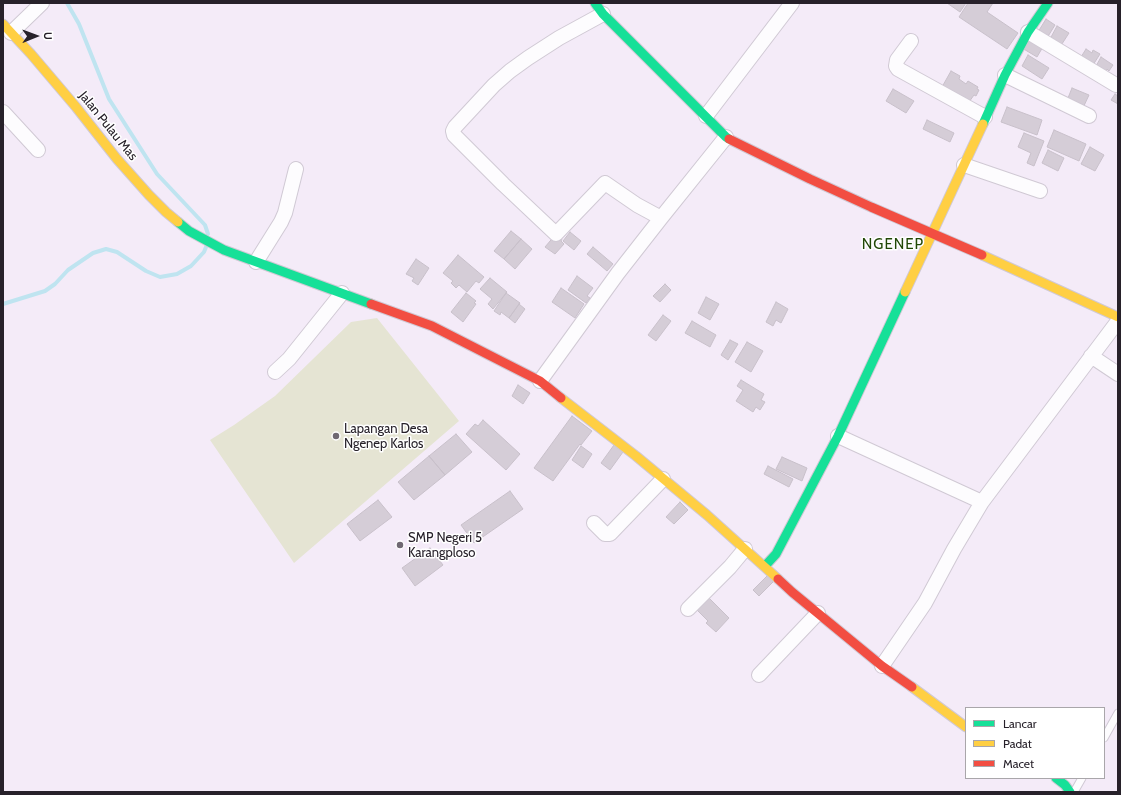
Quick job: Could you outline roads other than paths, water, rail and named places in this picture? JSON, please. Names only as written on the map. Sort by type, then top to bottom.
[{"type":"street","points":[[7,29],[42,3]]},
{"type":"street","points":[[706,116],[792,3]]},
{"type":"street","points":[[765,566],[776,554],[838,436],[1005,75],[1028,32],[1048,3]]},
{"type":"street","points":[[661,218],[637,205],[605,183],[556,234],[454,135],[453,131],[494,85],[510,71],[559,38],[599,8],[726,137],[810,179],[1118,317]]},
{"type":"street","name":"Jalan Pulau Mas","points":[[7,29],[71,101],[117,159],[149,195],[174,220],[189,231],[224,250],[432,326],[540,381],[636,456],[707,515],[792,592],[882,666],[965,726]]},
{"type":"street","points":[[1028,32],[1116,85]]},
{"type":"street","points":[[911,41],[897,60],[896,66],[898,69],[985,117]]},
{"type":"street","points":[[1005,75],[1089,116]]},
{"type":"street","points":[[3,112],[38,150]]},
{"type":"street","points":[[540,381],[618,272],[726,137]]},
{"type":"street","points":[[964,165],[1040,190]]},
{"type":"street","points":[[256,262],[285,213],[296,170]]},
{"type":"street","points":[[275,372],[289,359],[342,293]]},
{"type":"street","points":[[882,666],[925,603],[982,502],[1118,321]]},
{"type":"street","points":[[1091,356],[1118,374]]},
{"type":"street","points":[[838,436],[982,502]]},
{"type":"street","points":[[594,523],[605,534],[610,534],[662,479]]},
{"type":"street","points":[[688,609],[730,567],[745,549]]},
{"type":"street","points":[[759,675],[818,613]]},
{"type":"street","points":[[1057,779],[1065,785],[1070,792]]},
{"type":"lane","points":[[1105,736],[1118,713]]},
{"type":"lane","points":[[1074,792],[1081,779]]},
{"type":"waterway","points":[[67,3],[79,24],[109,99],[157,174],[205,225],[208,234]]},
{"type":"waterway","points":[[3,304],[45,291],[55,284],[68,270],[93,253],[106,249],[117,252],[146,271],[160,277],[177,274],[191,266],[204,252],[206,247]]},
{"type":"place","name":"Lapangan Desa Ngenep Karlos","points":[[336,436]]},
{"type":"place","name":"SMP Negeri 5 Karangploso","points":[[400,545]]},
{"type":"district","name":"NGENEP","points":[[893,245]]}]
